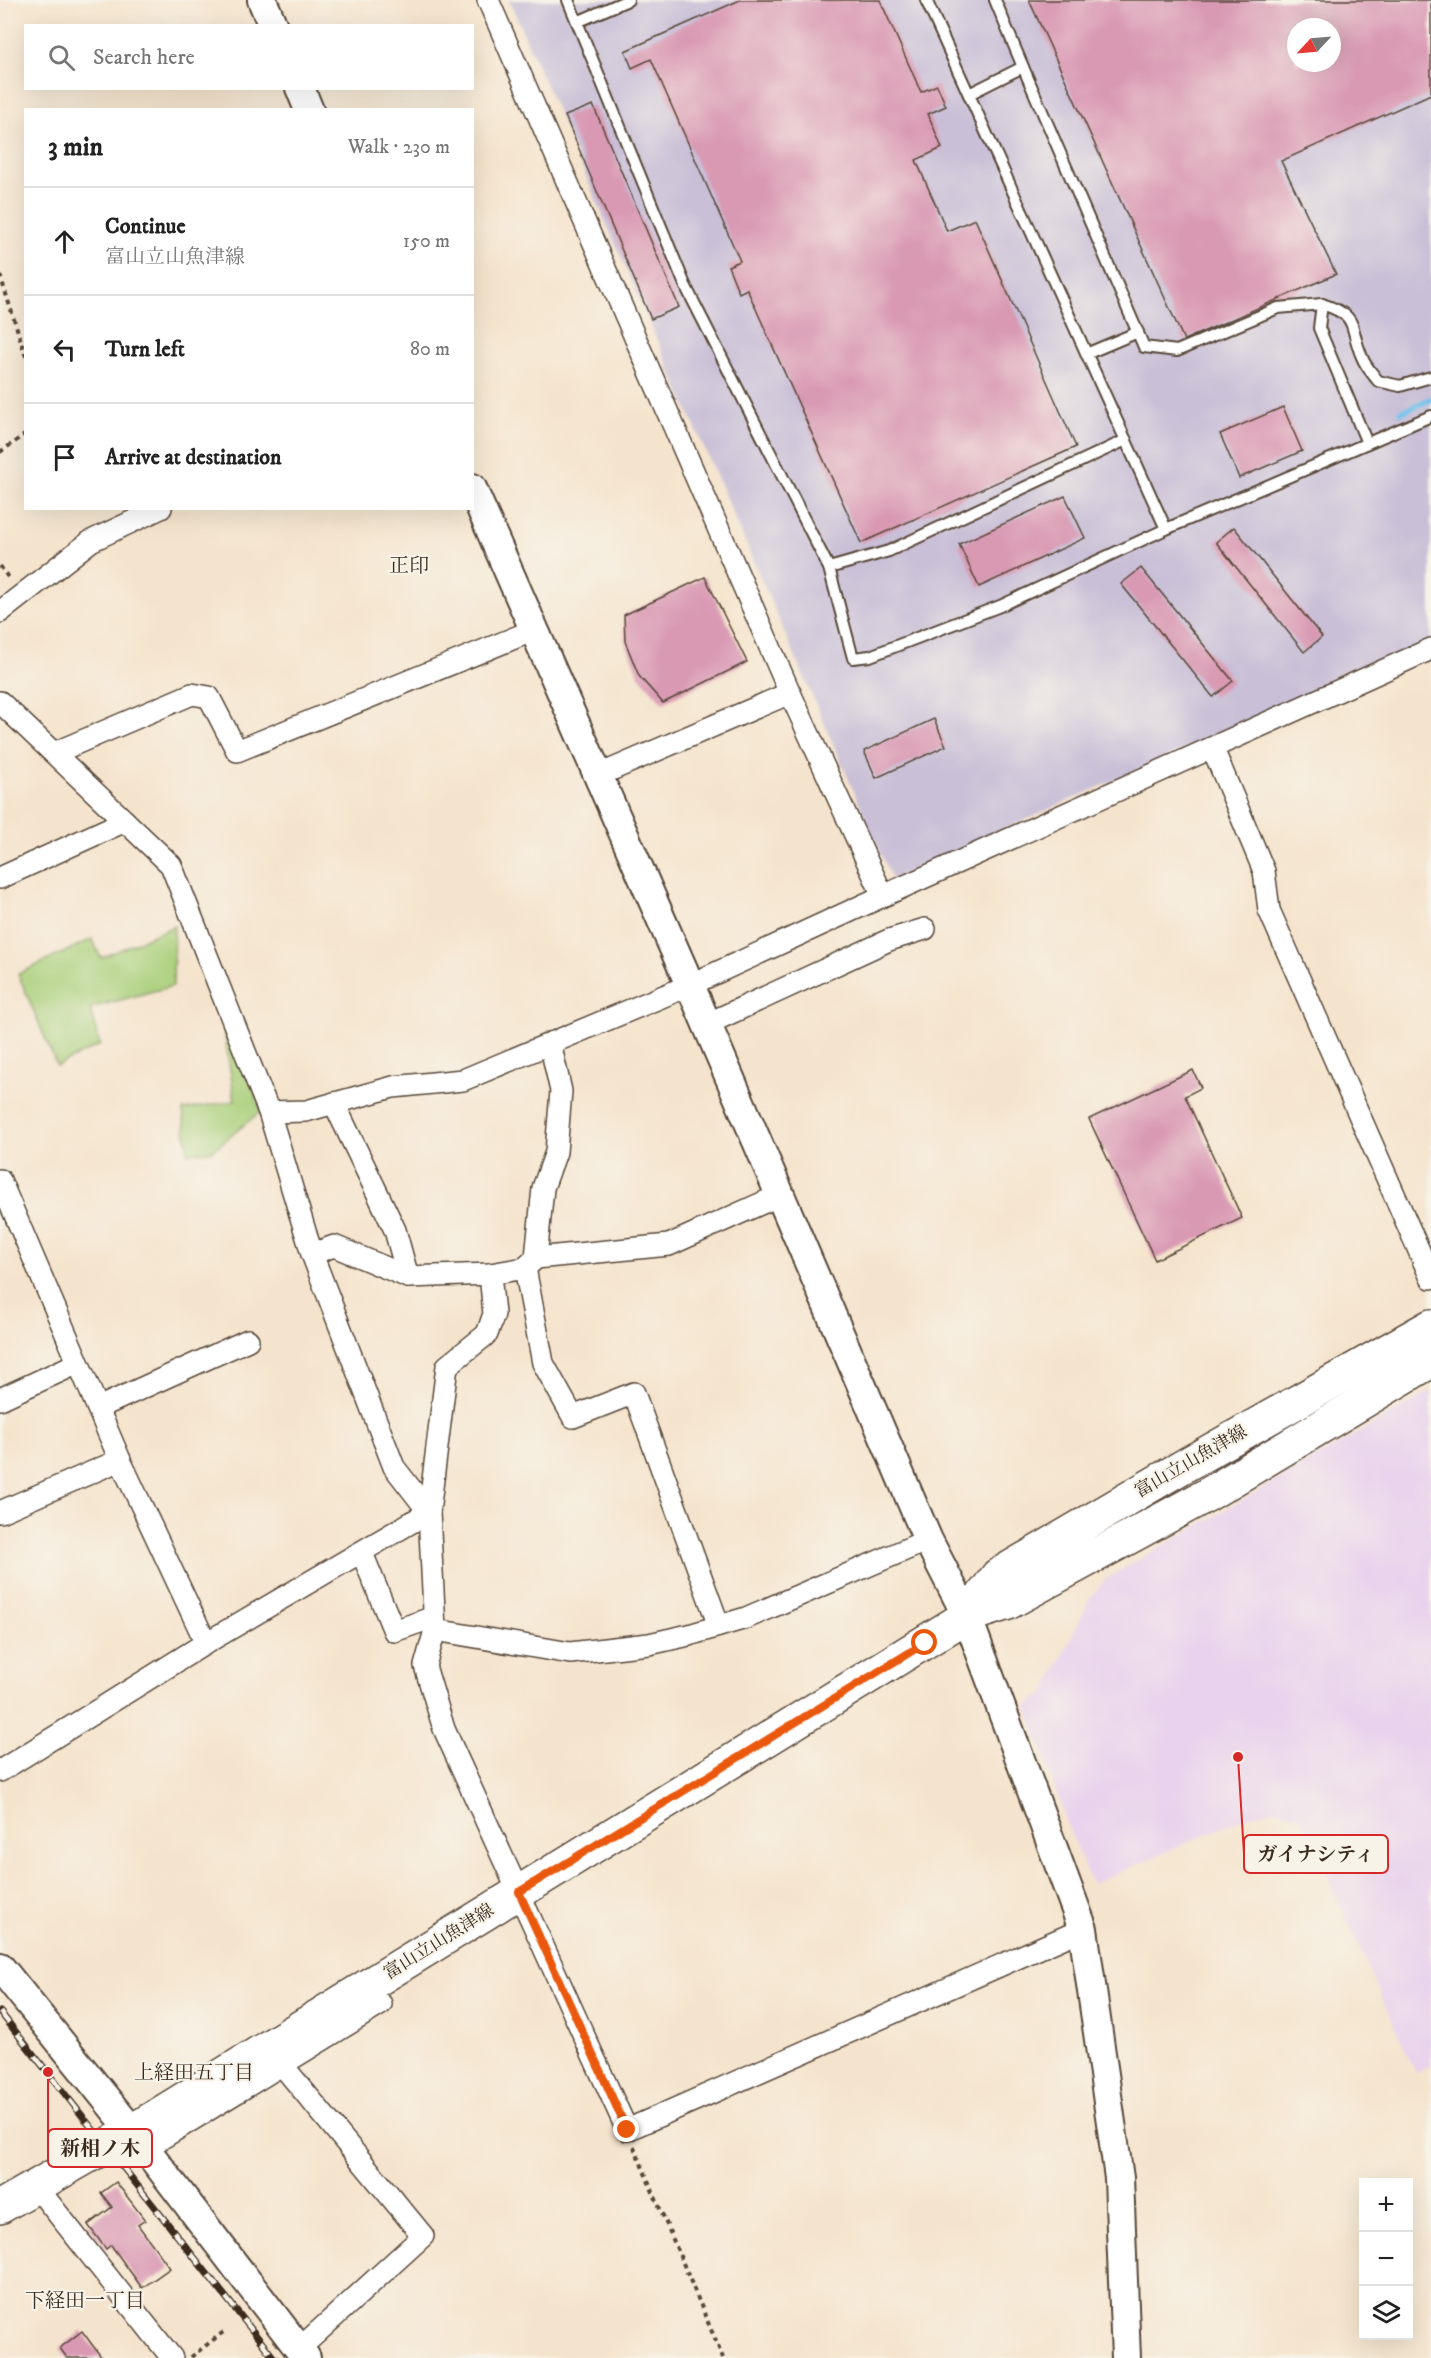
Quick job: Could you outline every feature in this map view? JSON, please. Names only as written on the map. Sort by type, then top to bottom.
[{"type":"main road","name":"富山立山魚津線","points":[[967,1616],[998,1575],[1189,1463],[1431,1326]]},
{"type":"main road","name":"富山立山魚津線","points":[[0,2207],[35,2185],[139,2139],[519,1892],[967,1616],[1008,1603],[1207,1495],[1431,1361]]},
{"type":"street","points":[[262,0],[272,24]]},
{"type":"street","points":[[488,0],[790,693],[883,896]]},
{"type":"street","points":[[301,90],[308,108]]},
{"type":"street","points":[[474,493],[707,1024],[928,1540],[967,1616],[1083,1929],[1119,2178],[1126,2358]]},
{"type":"street","points":[[0,612],[91,541],[157,510]]},
{"type":"street","points":[[54,753],[192,694],[209,697],[237,751],[534,630]]},
{"type":"street","points":[[269,1112],[306,1111],[393,1087],[463,1080],[690,985],[1431,649]]},
{"type":"street","points":[[597,776],[790,693]]},
{"type":"street","points":[[0,702],[171,865],[269,1112],[312,1254],[394,1467],[429,1512]]},
{"type":"street","points":[[1213,749],[1264,872],[1269,910],[1431,1278]]},
{"type":"street","points":[[0,878],[125,821]]},
{"type":"street","points":[[707,1024],[889,940],[925,929]]},
{"type":"street","points":[[550,1043],[561,1091],[556,1152],[543,1188],[530,1263],[543,1363],[573,1417],[634,1393],[719,1626]]},
{"type":"street","points":[[334,1103],[395,1230],[408,1278]]},
{"type":"street","points":[[0,1180],[120,1460],[206,1643]]},
{"type":"street","points":[[312,1254],[334,1246],[408,1278],[490,1274],[530,1263],[669,1245],[780,1196]]},
{"type":"street","points":[[490,1274],[494,1314],[488,1334],[447,1366],[429,1512],[435,1623],[425,1666],[444,1729],[627,2130],[1083,1929]]},
{"type":"street","points":[[98,1408],[248,1340]]},
{"type":"street","points":[[0,1399],[78,1363]]},
{"type":"street","points":[[0,1512],[120,1460]]},
{"type":"street","points":[[0,1771],[206,1643],[429,1512]]},
{"type":"street","points":[[362,1552],[394,1630],[435,1623],[570,1653],[649,1644],[746,1618],[928,1540]]},
{"type":"street","points":[[0,1967],[139,2139],[303,2353],[423,2236],[283,2066]]},
{"type":"street","points":[[139,2139],[283,2066],[381,2004]]},
{"type":"street","points":[[35,2185],[172,2358]]},
{"type":"lane","points":[[568,0],[685,285],[828,568],[853,658],[870,656],[1000,606],[1166,529],[1431,416]]},
{"type":"lane","points":[[577,22],[628,0]]},
{"type":"lane","points":[[926,0],[1166,529]]},
{"type":"lane","points":[[995,0],[1144,346],[1177,351],[1278,308],[1322,304],[1343,311],[1354,327],[1362,358],[1378,381],[1400,386],[1431,377]]},
{"type":"lane","points":[[969,94],[1023,67]]},
{"type":"lane","points":[[1322,304],[1319,328],[1367,443]]},
{"type":"lane","points":[[1086,354],[1137,332]]},
{"type":"lane","points":[[828,568],[889,551],[1126,440]]},
{"type":"path","points":[[0,275],[24,351]]},
{"type":"path","points":[[0,452],[24,435]]},
{"type":"path","points":[[627,2130],[723,2358]]},
{"type":"path","points":[[190,2358],[226,2330]]},
{"type":"shaded area","points":[[509,0],[1431,0],[1431,640],[892,879]]},
{"type":"shaded area","points":[[1431,1391],[1431,2066],[1416,2073],[1301,1818],[1279,1809],[1248,1816],[1092,1884],[1073,1840],[1027,1706],[1046,1691],[1090,1598],[1107,1578]]},
{"type":"green space","points":[[174,926],[173,986],[90,1008],[100,1045],[57,1066],[18,974],[92,939],[101,958]]},
{"type":"green space","points":[[231,1030],[261,1111],[212,1151],[188,1153],[183,1110],[235,1101],[224,1031]]},
{"type":"building","points":[[740,0],[880,0],[921,92],[937,85],[946,106],[928,114],[942,148],[916,160],[947,231],[975,219],[1076,447],[861,543],[747,289],[739,293],[728,266],[740,261],[651,59],[632,68],[625,51]]},
{"type":"building","points":[[1029,0],[1431,0],[1431,94],[1281,161],[1336,274],[1184,340]]},
{"type":"building","points":[[593,105],[679,307],[651,319],[565,116]]},
{"type":"building","points":[[1283,407],[1302,451],[1239,478],[1220,434]]},
{"type":"building","points":[[1065,496],[1085,538],[979,587],[959,544]]},
{"type":"building","points":[[1234,527],[1322,637],[1304,652],[1216,542]]},
{"type":"building","points":[[1141,568],[1233,681],[1213,697],[1121,584]]},
{"type":"building","points":[[705,577],[747,662],[663,703],[639,676],[625,641],[624,615]]},
{"type":"building","points":[[934,719],[946,746],[876,778],[864,751]]},
{"type":"building","points":[[1193,1070],[1201,1088],[1185,1096],[1242,1218],[1155,1260],[1089,1119]]},
{"type":"building","points":[[116,2182],[145,2220],[138,2225],[170,2268],[142,2288],[111,2245],[106,2249],[88,2225],[112,2207],[101,2193]]},
{"type":"building","points":[[82,2331],[102,2358],[67,2358],[60,2348]]},
{"type":"waterway","points":[[1401,412],[1431,399]]},
{"type":"railway","points":[[0,2012],[274,2358]]},
{"type":"place","name":"ガイナシティ","points":[[1238,1757]]},
{"type":"place","name":"新相ノ木","points":[[48,2072]]},
{"type":"district","name":"正印","points":[[409,566]]},
{"type":"district","name":"上経田五丁目","points":[[194,2073]]},
{"type":"district","name":"下経田一丁目","points":[[85,2301]]},
{"type":"route","points":[[627,2130],[519,1892],[925,1643]]}]
